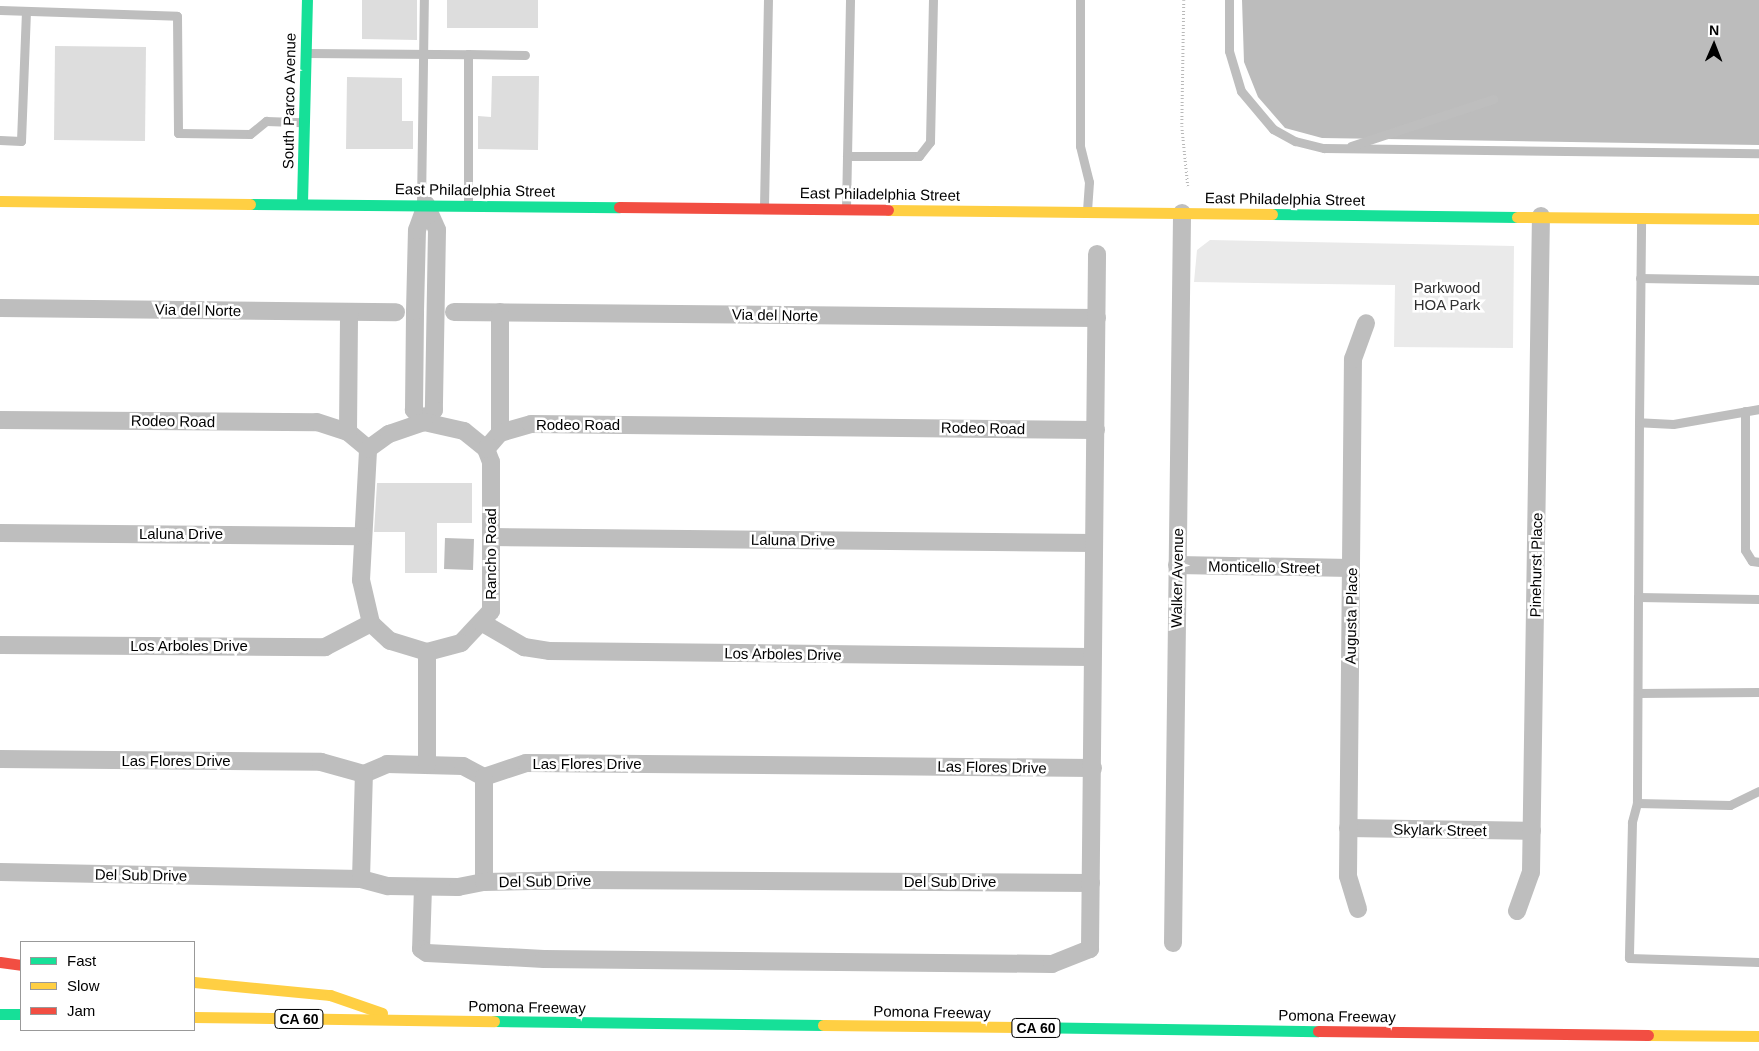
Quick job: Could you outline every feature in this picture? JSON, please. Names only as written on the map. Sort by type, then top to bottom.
[{"type":"main road","name":"South Parco Avenue","points":[[302,203],[307,0]]},
{"type":"main road","name":"East Philadelphia Street","points":[[0,201],[1759,219]]},
{"type":"main road","points":[[0,962],[20,965]]},
{"type":"main road","points":[[195,982],[330,995],[405,1021]]},
{"type":"main road","points":[[0,1014],[20,1014]]},
{"type":"main road","name":"Pomona Freeway","points":[[195,1017],[1759,1036]]},
{"type":"main road","points":[[1667,1035],[1759,1031]]},
{"type":"street","points":[[424,205],[417,230],[414,311],[414,410],[424,422]]},
{"type":"street","name":"Walker Avenue","points":[[1173,943],[1182,213]]},
{"type":"street","name":"Pinehurst Place","points":[[1517,911],[1531,872],[1540,216]]},
{"type":"street","points":[[423,887],[421,949],[544,959],[1042,964],[1090,949],[1097,254]]},
{"type":"street","name":"Via del Norte","points":[[0,308],[396,312]]},
{"type":"street","points":[[348,432],[350,312]]},
{"type":"street","name":"Via del Norte","points":[[454,312],[1097,318]]},
{"type":"street","points":[[427,765],[427,652],[390,641],[371,622],[361,580],[368,449],[389,434],[424,422],[464,431],[486,449],[500,433],[500,312]]},
{"type":"street","name":"Augusta Place","points":[[1358,909],[1348,876],[1351,568],[1354,359],[1366,323]]},
{"type":"street","name":"Rodeo Road","points":[[0,420],[317,422],[348,432],[368,449]]},
{"type":"street","name":"Rodeo Road","points":[[500,433],[531,424],[1096,430]]},
{"type":"street","name":"Rancho Road","points":[[427,652],[461,643],[491,611],[491,462],[486,449]]},
{"type":"street","name":"Laluna Drive","points":[[0,532],[363,536]]},
{"type":"street","name":"Laluna Drive","points":[[491,537],[1094,543]]},
{"type":"street","name":"Monticello Street","points":[[1177,565],[1351,568]]},
{"type":"street","name":"Los Arboles Drive","points":[[0,645],[325,647],[371,622]]},
{"type":"street","name":"Los Arboles Drive","points":[[481,622],[524,647],[549,651],[1092,657]]},
{"type":"street","name":"Las Flores Drive","points":[[0,759],[321,762],[364,774]]},
{"type":"street","name":"Las Flores Drive","points":[[484,777],[526,763],[1092,768]]},
{"type":"street","points":[[361,880],[364,774],[387,764],[464,766],[484,777],[484,882]]},
{"type":"street","name":"Skylark Street","points":[[1348,828],[1532,831]]},
{"type":"street","name":"Del Sub Drive","points":[[0,872],[361,880],[423,887],[484,882],[1091,882]]},
{"type":"lane","points":[[424,0],[422,54],[424,205]]},
{"type":"lane","points":[[764,208],[768,0]]},
{"type":"lane","points":[[846,209],[850,0]]},
{"type":"lane","points":[[847,156],[919,156],[930,142],[933,0]]},
{"type":"lane","points":[[1080,0],[1080,146],[1089,182],[1087,212]]},
{"type":"lane","points":[[1229,0],[1233,72],[1254,111],[1294,141],[1344,148],[1759,153]]},
{"type":"lane","points":[[0,10],[177,16],[178,134],[250,134],[266,121],[304,122]]},
{"type":"lane","points":[[0,140],[21,141],[26,11]]},
{"type":"lane","points":[[305,53],[525,55]]},
{"type":"lane","points":[[468,54],[468,205]]},
{"type":"lane","points":[[1344,148],[1493,99]]},
{"type":"lane","points":[[1641,217],[1637,803],[1632,822],[1629,958],[1759,962]]},
{"type":"lane","points":[[1640,278],[1759,280]]},
{"type":"lane","points":[[1639,422],[1673,424],[1759,409]]},
{"type":"lane","points":[[1745,411],[1745,550],[1752,561],[1759,562]]},
{"type":"lane","points":[[1638,597],[1759,599]]},
{"type":"lane","points":[[1638,692],[1759,692]]},
{"type":"lane","points":[[1637,803],[1730,805],[1759,791]]},
{"type":"path","points":[[1184,0],[1182,126],[1188,186]]},
{"type":"green space","name":"Parkwood HOA Park","points":[[1210,240],[1514,246],[1513,348],[1394,347],[1395,285],[1194,282],[1197,250]]},
{"type":"shaded area","points":[[1242,0],[1759,0],[1759,145],[1322,138],[1285,128],[1258,97],[1244,62]]},
{"type":"shaded area","points":[[445,538],[474,539],[473,570],[444,569]]},
{"type":"building","points":[[362,0],[417,0],[417,40],[362,39]]},
{"type":"building","points":[[447,0],[538,0],[538,28],[447,28]]},
{"type":"building","points":[[55,46],[146,47],[145,141],[54,140]]},
{"type":"building","points":[[492,76],[539,76],[538,150],[478,149],[478,116],[491,117]]},
{"type":"building","points":[[347,77],[402,78],[402,121],[413,121],[413,149],[346,149]]},
{"type":"building","points":[[377,483],[472,483],[472,523],[437,523],[437,573],[405,573],[405,532],[374,532]]},
{"type":"traffic: fast","points":[[302,203],[307,0]]},
{"type":"traffic: fast","points":[[250,204],[619,207]]},
{"type":"traffic: fast","points":[[1272,214],[1517,217]]},
{"type":"traffic: fast","points":[[0,1014],[20,1014]]},
{"type":"traffic: fast","points":[[494,1021],[823,1025]]},
{"type":"traffic: fast","points":[[1020,1027],[1318,1031]]},
{"type":"traffic: slow","points":[[0,201],[250,204]]},
{"type":"traffic: slow","points":[[888,210],[1272,214]]},
{"type":"traffic: slow","points":[[1517,217],[1759,219]]},
{"type":"traffic: slow","points":[[195,982],[330,995],[382,1013]]},
{"type":"traffic: slow","points":[[195,1017],[494,1021]]},
{"type":"traffic: slow","points":[[823,1025],[1020,1027]]},
{"type":"traffic: slow","points":[[1648,1035],[1759,1036]]},
{"type":"traffic: jam","points":[[619,207],[888,210]]},
{"type":"traffic: jam","points":[[0,962],[20,965]]},
{"type":"traffic: jam","points":[[1318,1031],[1648,1035]]}]
